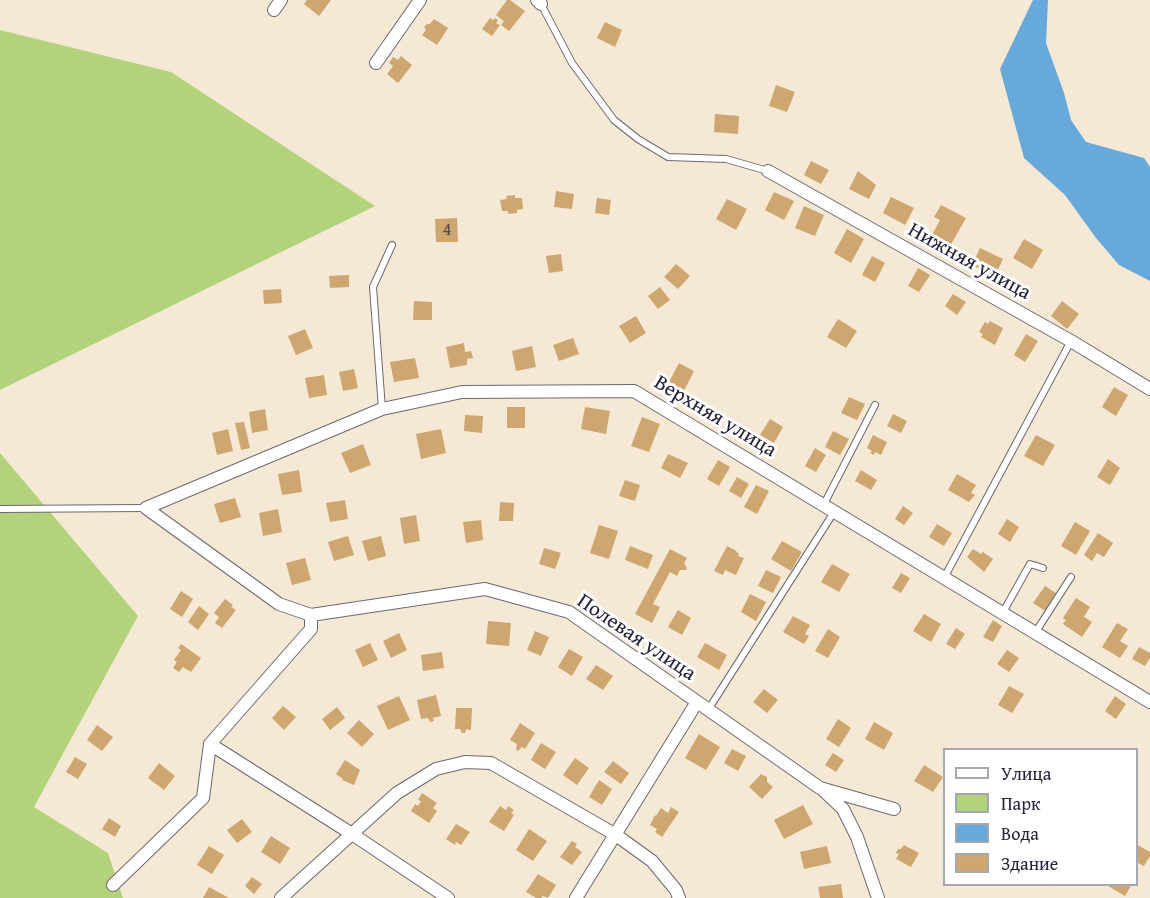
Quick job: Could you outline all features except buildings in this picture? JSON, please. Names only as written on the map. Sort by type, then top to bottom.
[{"type":"street","points":[[376,63],[420,0]]},
{"type":"street","name":"Нижняя улица","points":[[768,171],[1150,389]]},
{"type":"street","name":"Верхняя улица","points":[[146,508],[382,409],[462,392],[634,391],[1002,614],[1149,698]]},
{"type":"street","name":"Полевая улица","points":[[146,508],[279,604],[311,615],[485,589],[569,612],[820,788],[894,809]]},
{"type":"street","points":[[114,885],[203,798],[210,744],[311,629],[311,615]]},
{"type":"street","points":[[576,898],[703,706]]},
{"type":"street","points":[[210,744],[448,898]]},
{"type":"street","points":[[281,898],[397,793],[436,769],[465,762],[491,763],[616,836],[652,861],[676,890],[679,898]]},
{"type":"street","points":[[820,788],[843,809],[857,837],[878,898]]},
{"type":"lane","points":[[539,2],[572,63],[614,120],[638,139],[668,158],[726,159],[768,171]]},
{"type":"lane","points":[[382,409],[373,287],[392,245]]},
{"type":"lane","points":[[943,578],[1071,342]]},
{"type":"lane","points":[[703,706],[828,509],[874,405]]},
{"type":"lane","points":[[0,509],[146,508]]},
{"type":"lane","points":[[1002,614],[1030,564],[1042,568]]},
{"type":"lane","points":[[1035,633],[1071,577]]},
{"type":"green space","points":[[0,30],[171,72],[375,206],[0,390]]},
{"type":"green space","points":[[0,453],[138,616],[34,807],[108,853],[123,898],[0,898]]},
{"type":"water","points":[[1033,0],[1048,0],[1046,43],[1071,120],[1086,142],[1144,158],[1150,167],[1150,281],[1119,265],[1065,195],[1024,158],[1000,69]]}]
